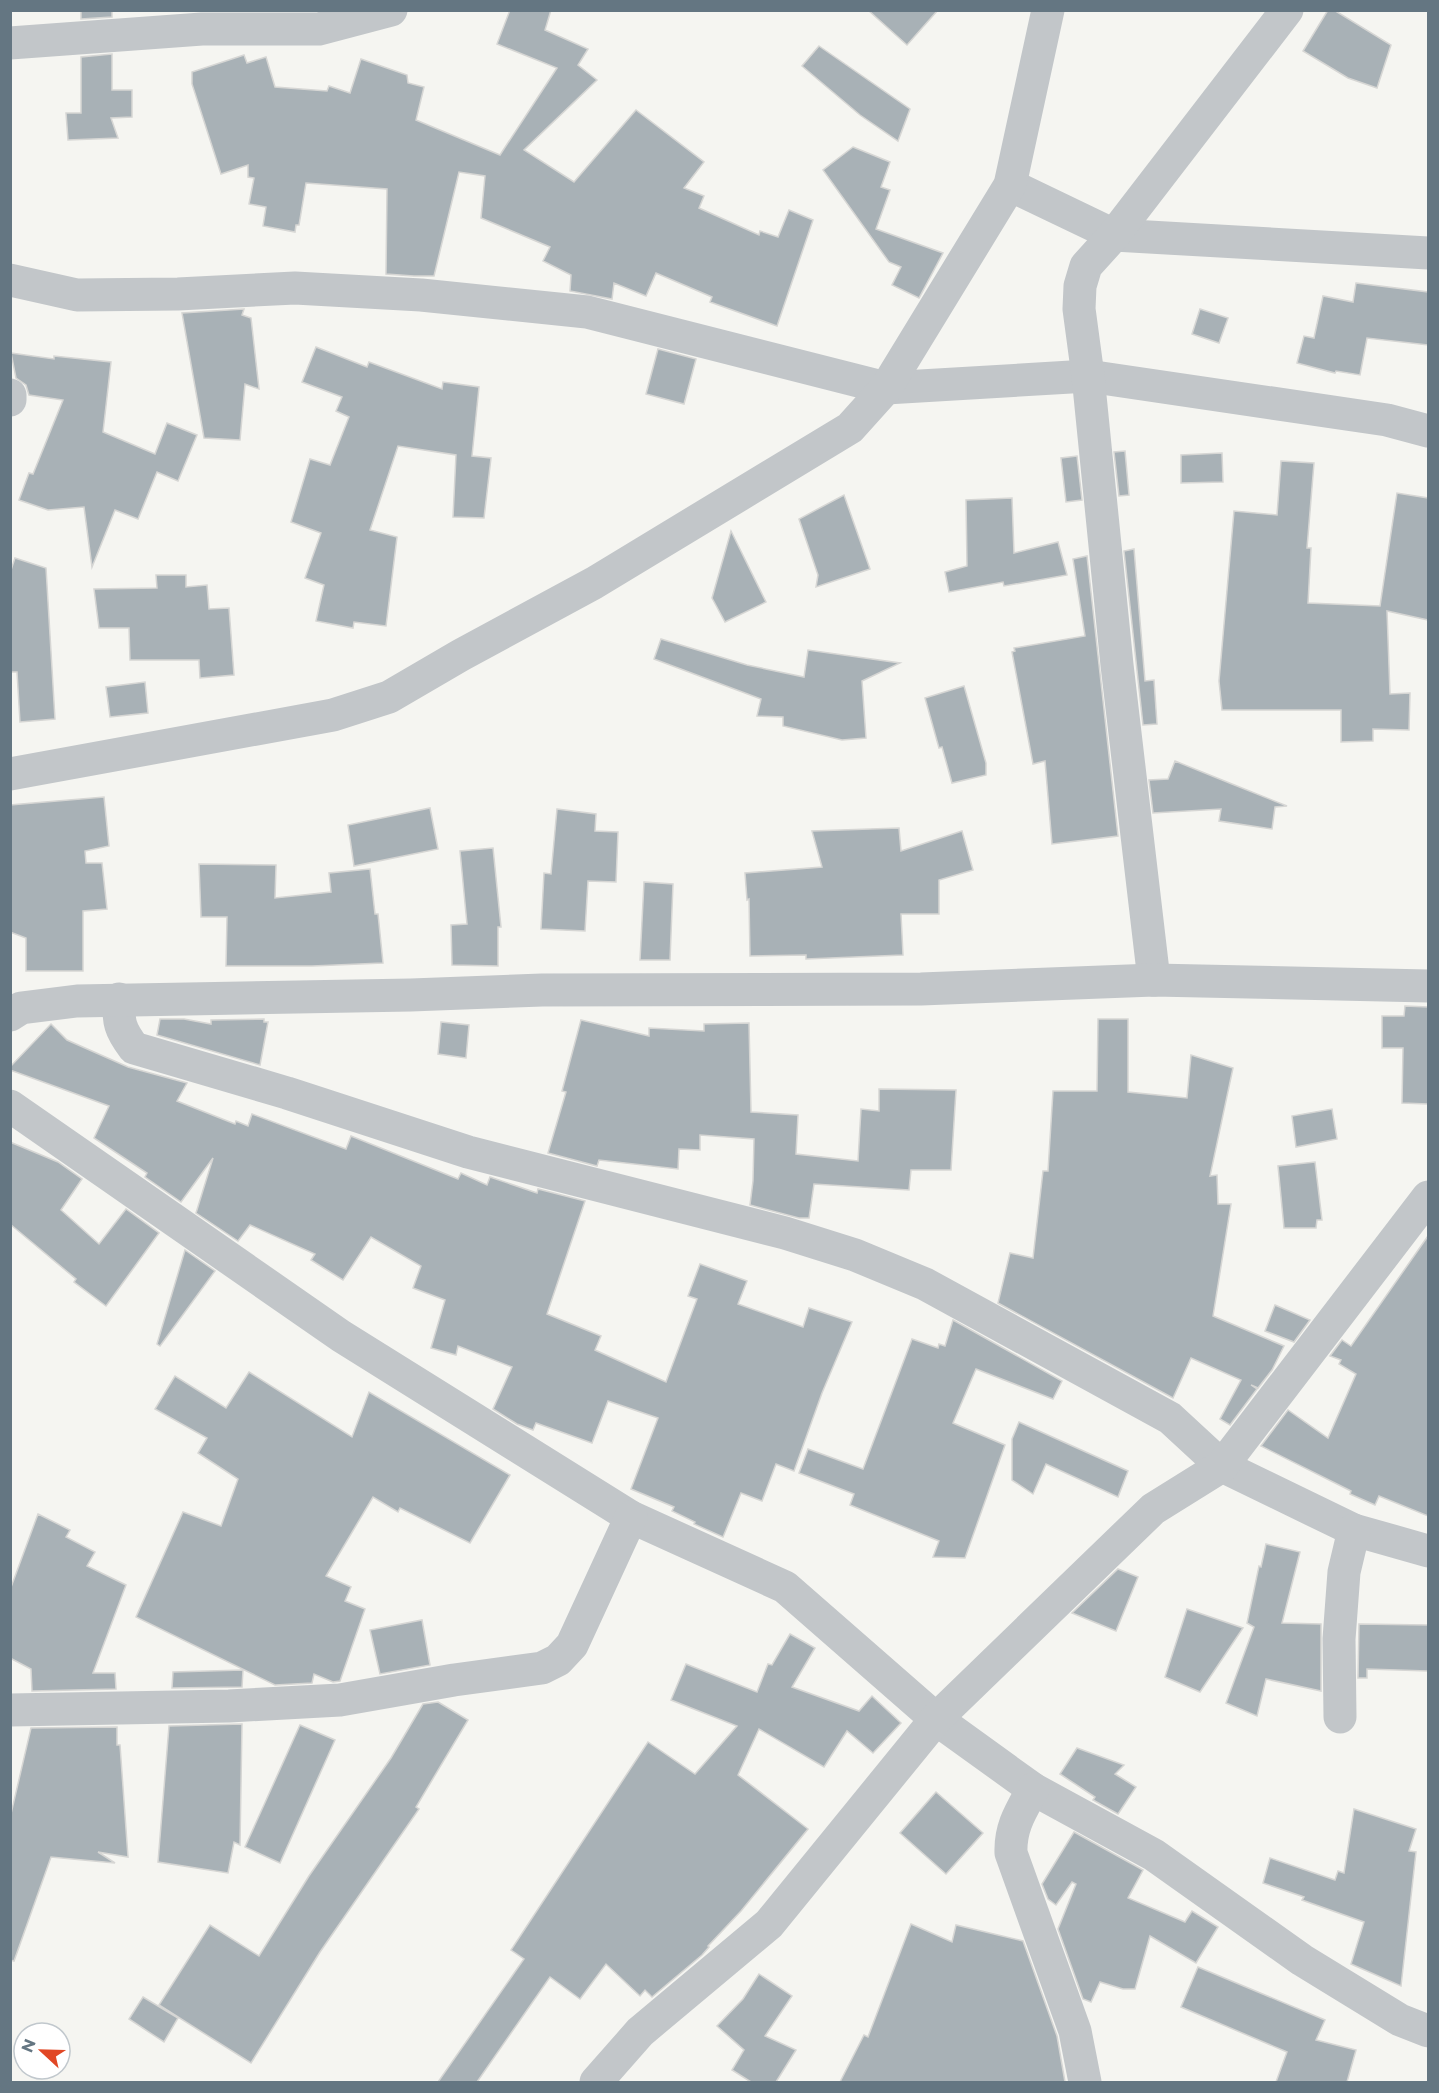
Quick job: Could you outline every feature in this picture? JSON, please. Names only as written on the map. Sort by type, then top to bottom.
[{"type":"street","points":[[10,43],[202,29],[319,28],[391,10]]},
{"type":"street","points":[[10,774],[333,715],[389,697],[460,655],[594,583],[850,428],[886,388],[1010,185],[1048,10]]},
{"type":"street","points":[[1154,980],[1079,309],[1080,286],[1086,266],[1114,235],[1287,10]]},
{"type":"street","points":[[1010,185],[1114,235],[1428,253]]},
{"type":"street","points":[[10,280],[76,295],[178,294],[295,288],[421,295],[587,312],[886,388],[1088,376],[1387,420],[1428,431]]},
{"type":"street","points":[[10,395],[10,400]]},
{"type":"street","points":[[10,1015],[21,1008],[77,1001],[119,999],[399,995],[542,990],[921,989],[1154,980],[1428,986]]},
{"type":"street","points":[[119,999],[118,1018],[122,1033],[134,1048],[287,1093],[468,1152],[785,1233],[855,1255],[905,1275],[1170,1418],[1221,1466],[1354,1530],[1428,1551]]},
{"type":"street","points":[[10,1106],[341,1336],[631,1517],[785,1587],[936,1719],[1033,1789],[1154,1855],[1302,1960],[1400,2020],[1428,2031]]},
{"type":"street","points":[[596,2082],[640,2032],[769,1924],[936,1719],[1153,1509],[1221,1466],[1428,1197]]},
{"type":"street","points":[[10,1710],[229,1706],[340,1700],[454,1680],[542,1668],[558,1660],[572,1645],[631,1517]]},
{"type":"street","points":[[1340,1718],[1339,1639],[1344,1572],[1354,1530]]},
{"type":"street","points":[[1033,1789],[1015,1823],[1011,1838],[1011,1853],[1075,2031],[1085,2082]]},
{"type":"building","points":[[81,10],[112,10],[112,17],[81,19]]},
{"type":"building","points":[[510,10],[551,10],[545,30],[588,49],[578,65],[597,80],[524,150],[574,182],[636,110],[704,162],[684,188],[704,196],[699,208],[759,235],[760,231],[778,237],[789,210],[813,220],[777,326],[710,302],[712,297],[656,273],[646,296],[614,283],[612,299],[570,291],[571,275],[543,261],[550,247],[481,218],[485,176],[459,172],[434,276],[414,276],[386,274],[387,189],[306,183],[299,225],[296,225],[295,232],[263,226],[266,207],[249,204],[254,178],[248,177],[248,165],[221,174],[192,84],[192,72],[244,55],[247,63],[266,57],[275,87],[327,91],[329,86],[350,93],[361,59],[407,75],[408,83],[424,87],[416,120],[500,155],[557,68],[497,44]]},
{"type":"building","points":[[868,10],[938,10],[907,45]]},
{"type":"building","points":[[1328,10],[1334,10],[1391,45],[1377,88],[1348,78],[1303,51]]},
{"type":"building","points":[[819,46],[910,109],[898,141],[860,115],[802,66]]},
{"type":"building","points":[[112,54],[112,90],[132,90],[132,117],[111,118],[118,138],[68,140],[66,113],[81,113],[81,57]]},
{"type":"building","points":[[853,147],[890,162],[881,187],[890,190],[876,229],[943,253],[919,298],[892,285],[901,267],[889,262],[823,170]]},
{"type":"building","points":[[1356,283],[1428,292],[1428,345],[1367,338],[1360,375],[1336,371],[1335,373],[1297,363],[1304,336],[1314,338],[1323,296],[1353,302]]},
{"type":"building","points":[[244,309],[242,315],[251,318],[259,389],[245,384],[240,440],[204,438],[182,313]]},
{"type":"building","points":[[1200,309],[1228,318],[1219,343],[1192,334]]},
{"type":"building","points":[[316,347],[367,367],[369,362],[442,389],[443,382],[479,387],[472,456],[491,458],[484,518],[453,517],[456,455],[398,446],[370,530],[397,537],[386,626],[354,622],[353,628],[316,621],[324,585],[305,578],[321,533],[291,522],[310,459],[330,465],[349,417],[336,411],[342,397],[302,382]]},
{"type":"building","points":[[658,349],[696,359],[684,404],[646,394]]},
{"type":"building","points":[[11,353],[54,359],[54,356],[111,362],[103,432],[155,454],[167,423],[197,435],[178,481],[157,472],[138,519],[115,510],[92,567],[84,507],[48,510],[19,500],[29,473],[33,474],[63,400],[29,395],[26,385],[16,378]]},
{"type":"building","points":[[1125,451],[1129,495],[1119,496],[1114,452]]},
{"type":"building","points":[[1222,453],[1223,482],[1181,483],[1181,455]]},
{"type":"building","points":[[1077,456],[1082,500],[1066,502],[1061,458]]},
{"type":"building","points":[[1281,461],[1314,463],[1307,548],[1311,548],[1308,603],[1380,606],[1397,493],[1428,498],[1428,620],[1387,611],[1390,694],[1410,693],[1409,730],[1373,729],[1373,741],[1341,742],[1341,710],[1222,710],[1219,681],[1234,511],[1277,515]]},
{"type":"building","points":[[844,495],[870,569],[816,587],[818,575],[799,519]]},
{"type":"building","points":[[1012,498],[1014,553],[1058,542],[1067,575],[1004,586],[1003,582],[949,592],[945,572],[967,566],[966,500]]},
{"type":"building","points":[[731,531],[766,602],[725,622],[712,598]]},
{"type":"building","points":[[1134,549],[1145,681],[1154,680],[1157,724],[1143,725],[1124,551]]},
{"type":"building","points":[[1087,556],[1118,836],[1052,844],[1045,761],[1033,764],[1012,652],[1015,651],[1014,648],[1085,636],[1073,559]]},
{"type":"building","points":[[15,558],[46,568],[55,719],[20,722],[17,672],[10,672],[10,573]]},
{"type":"building","points":[[156,575],[186,575],[186,587],[207,585],[209,609],[229,608],[234,675],[200,678],[199,660],[130,660],[129,628],[99,628],[94,589],[157,588]]},
{"type":"building","points":[[661,639],[747,665],[804,677],[808,650],[900,663],[862,681],[866,738],[842,740],[783,726],[783,717],[757,716],[761,699],[654,659]]},
{"type":"building","points":[[145,682],[148,713],[110,717],[106,687]]},
{"type":"building","points":[[964,686],[986,763],[986,775],[952,783],[925,698]]},
{"type":"building","points":[[1175,761],[1287,806],[1275,807],[1272,829],[1219,821],[1221,809],[1153,813],[1149,780],[1168,779]]},
{"type":"building","points":[[104,797],[109,846],[85,851],[86,863],[102,863],[107,909],[83,911],[83,971],[26,971],[26,938],[10,932],[10,805]]},
{"type":"building","points":[[430,808],[438,849],[354,866],[348,825]]},
{"type":"building","points":[[557,809],[596,814],[595,831],[618,832],[616,882],[588,881],[585,931],[541,929],[544,873],[551,874]]},
{"type":"building","points":[[899,828],[901,851],[962,831],[973,870],[939,880],[939,914],[901,914],[903,955],[806,959],[806,955],[750,956],[749,899],[747,900],[745,873],[822,867],[812,831]]},
{"type":"building","points":[[493,848],[501,927],[498,927],[498,966],[452,965],[451,925],[467,924],[460,851]]},
{"type":"building","points":[[199,864],[276,865],[275,898],[331,892],[329,873],[370,869],[383,963],[226,966],[227,917],[201,917]]},
{"type":"building","points":[[644,882],[673,884],[670,960],[640,960]]},
{"type":"building","points":[[1405,1006],[1428,1007],[1428,1104],[1402,1103],[1403,1048],[1382,1048],[1382,1016],[1404,1016]]},
{"type":"building","points":[[160,1019],[184,1019],[211,1024],[211,1020],[264,1019],[264,1022],[268,1022],[260,1065],[157,1035]]},
{"type":"building","points":[[1098,1019],[1128,1019],[1128,1092],[1187,1098],[1191,1055],[1233,1068],[1210,1176],[1217,1175],[1218,1204],[1231,1204],[1213,1316],[1284,1346],[1272,1370],[1258,1388],[1251,1385],[1257,1389],[1230,1425],[1220,1419],[1241,1380],[1191,1358],[1173,1398],[998,1303],[1010,1253],[1033,1258],[1043,1171],[1048,1171],[1053,1091],[1097,1091]]},
{"type":"building","points":[[581,1020],[649,1036],[649,1028],[704,1031],[704,1024],[749,1023],[751,1112],[798,1115],[796,1154],[858,1161],[861,1109],[879,1111],[879,1089],[956,1090],[951,1170],[911,1170],[909,1190],[814,1184],[809,1218],[799,1218],[750,1205],[754,1139],[700,1135],[700,1150],[679,1149],[678,1169],[599,1160],[597,1166],[548,1153],[566,1092],[562,1091]]},
{"type":"building","points":[[441,1022],[469,1025],[466,1058],[438,1054]]},
{"type":"building","points":[[51,1024],[67,1040],[128,1067],[187,1083],[177,1101],[235,1124],[236,1121],[248,1126],[252,1114],[346,1149],[351,1136],[458,1179],[461,1173],[487,1185],[490,1177],[537,1193],[538,1189],[585,1201],[547,1314],[601,1336],[595,1350],[666,1382],[697,1299],[688,1296],[700,1264],[747,1281],[738,1304],[803,1327],[809,1308],[852,1322],[822,1393],[794,1471],[776,1464],[762,1501],[741,1493],[723,1537],[672,1511],[674,1507],[631,1489],[658,1418],[608,1401],[592,1443],[536,1423],[533,1430],[517,1424],[493,1409],[512,1367],[458,1346],[456,1355],[431,1348],[445,1300],[413,1288],[421,1266],[371,1237],[343,1280],[311,1260],[315,1254],[250,1225],[238,1241],[196,1213],[213,1158],[181,1202],[145,1177],[147,1173],[94,1138],[109,1106],[10,1070],[10,1067]]},
{"type":"building","points":[[1332,1109],[1337,1139],[1296,1147],[1292,1116]]},
{"type":"building","points":[[10,1142],[58,1162],[82,1179],[61,1210],[99,1244],[126,1209],[159,1233],[106,1306],[74,1282],[76,1279],[10,1224]]},
{"type":"building","points":[[1315,1162],[1322,1220],[1317,1220],[1316,1228],[1284,1228],[1278,1166]]},
{"type":"building","points":[[1428,1236],[1428,1516],[1379,1496],[1375,1505],[1261,1446],[1288,1410],[1328,1438],[1356,1374],[1339,1364],[1341,1360],[1330,1356],[1342,1340],[1351,1346]]},
{"type":"building","points":[[185,1250],[215,1271],[160,1346],[157,1344]]},
{"type":"building","points":[[1275,1305],[1310,1320],[1294,1342],[1265,1331]]},
{"type":"building","points":[[953,1320],[1062,1381],[1053,1399],[976,1369],[953,1423],[1005,1445],[965,1558],[933,1557],[939,1541],[850,1505],[854,1494],[799,1473],[808,1449],[863,1469],[912,1339],[938,1348],[939,1344],[945,1346]]},
{"type":"building","points":[[249,1372],[352,1437],[369,1392],[510,1475],[470,1543],[400,1508],[398,1512],[373,1497],[326,1576],[351,1587],[345,1601],[365,1609],[340,1681],[333,1682],[314,1674],[312,1683],[275,1685],[136,1617],[183,1512],[221,1526],[238,1479],[198,1453],[207,1438],[155,1409],[175,1376],[226,1408]]},
{"type":"building","points":[[1019,1422],[1128,1471],[1118,1497],[1046,1464],[1033,1494],[1012,1480],[1012,1439]]},
{"type":"building","points":[[38,1514],[70,1530],[66,1537],[95,1552],[87,1566],[126,1585],[93,1673],[115,1673],[116,1689],[32,1691],[31,1669],[10,1658],[10,1590]]},
{"type":"building","points":[[1266,1544],[1300,1552],[1282,1623],[1321,1624],[1321,1691],[1266,1679],[1257,1716],[1226,1703],[1254,1627],[1247,1623]]},
{"type":"building","points":[[1118,1569],[1138,1577],[1116,1631],[1072,1613]]},
{"type":"building","points":[[1187,1609],[1243,1628],[1200,1692],[1165,1677]]},
{"type":"building","points":[[422,1620],[430,1665],[380,1674],[370,1630]]},
{"type":"building","points":[[1359,1624],[1428,1625],[1428,1671],[1367,1669],[1367,1678],[1358,1678]]},
{"type":"building","points":[[790,1634],[815,1648],[792,1687],[859,1711],[872,1696],[901,1723],[873,1753],[847,1731],[824,1767],[759,1729],[738,1775],[808,1829],[702,1955],[652,1997],[645,1990],[640,1996],[606,1964],[580,1999],[550,1977],[477,2082],[438,2082],[524,1959],[511,1950],[648,1742],[695,1774],[737,1726],[671,1700],[686,1664],[757,1692],[768,1664],[772,1665]]},
{"type":"building","points":[[243,1670],[242,1687],[172,1688],[173,1672]]},
{"type":"building","points":[[438,1702],[468,1720],[416,1807],[419,1809],[320,1952],[251,2063],[159,2005],[210,1925],[259,1956],[309,1876],[391,1758],[423,1704]]},
{"type":"building","points":[[242,1724],[240,1845],[234,1842],[228,1873],[158,1862],[169,1726]]},
{"type":"building","points":[[300,1725],[335,1740],[280,1863],[245,1847]]},
{"type":"building","points":[[117,1727],[128,1857],[98,1852],[115,1863],[51,1857],[14,1961],[10,1960],[10,1818],[31,1728]]},
{"type":"building","points":[[1077,1748],[1124,1765],[1115,1774],[1136,1787],[1118,1814],[1093,1800],[1095,1797],[1060,1774]]},
{"type":"building","points":[[936,1792],[983,1833],[946,1874],[900,1833]]},
{"type":"building","points":[[1354,1809],[1416,1829],[1409,1851],[1416,1852],[1401,1986],[1351,1964],[1364,1922],[1302,1900],[1304,1897],[1263,1883],[1270,1858],[1335,1880],[1338,1871],[1344,1873]]},
{"type":"building","points":[[1074,1832],[1143,1870],[1128,1898],[1185,1922],[1192,1911],[1218,1927],[1196,1963],[1150,1936],[1135,1989],[1123,1989],[1100,1982],[1091,2002],[1083,1999],[1058,1929],[1076,1884],[1072,1882],[1056,1905],[1048,1899],[1042,1884]]},
{"type":"building","points":[[911,1924],[952,1942],[956,1925],[1023,1941],[1057,2036],[1065,2082],[840,2082],[864,2035],[868,2037]]},
{"type":"building","points":[[1198,1967],[1325,2020],[1316,2040],[1356,2050],[1347,2082],[1276,2082],[1287,2052],[1181,2007]]},
{"type":"building","points":[[759,1974],[792,1996],[765,2036],[796,2050],[776,2082],[751,2082],[732,2070],[744,2050],[717,2026],[743,1999]]},
{"type":"building","points":[[143,1997],[178,2018],[164,2042],[129,2019]]}]
